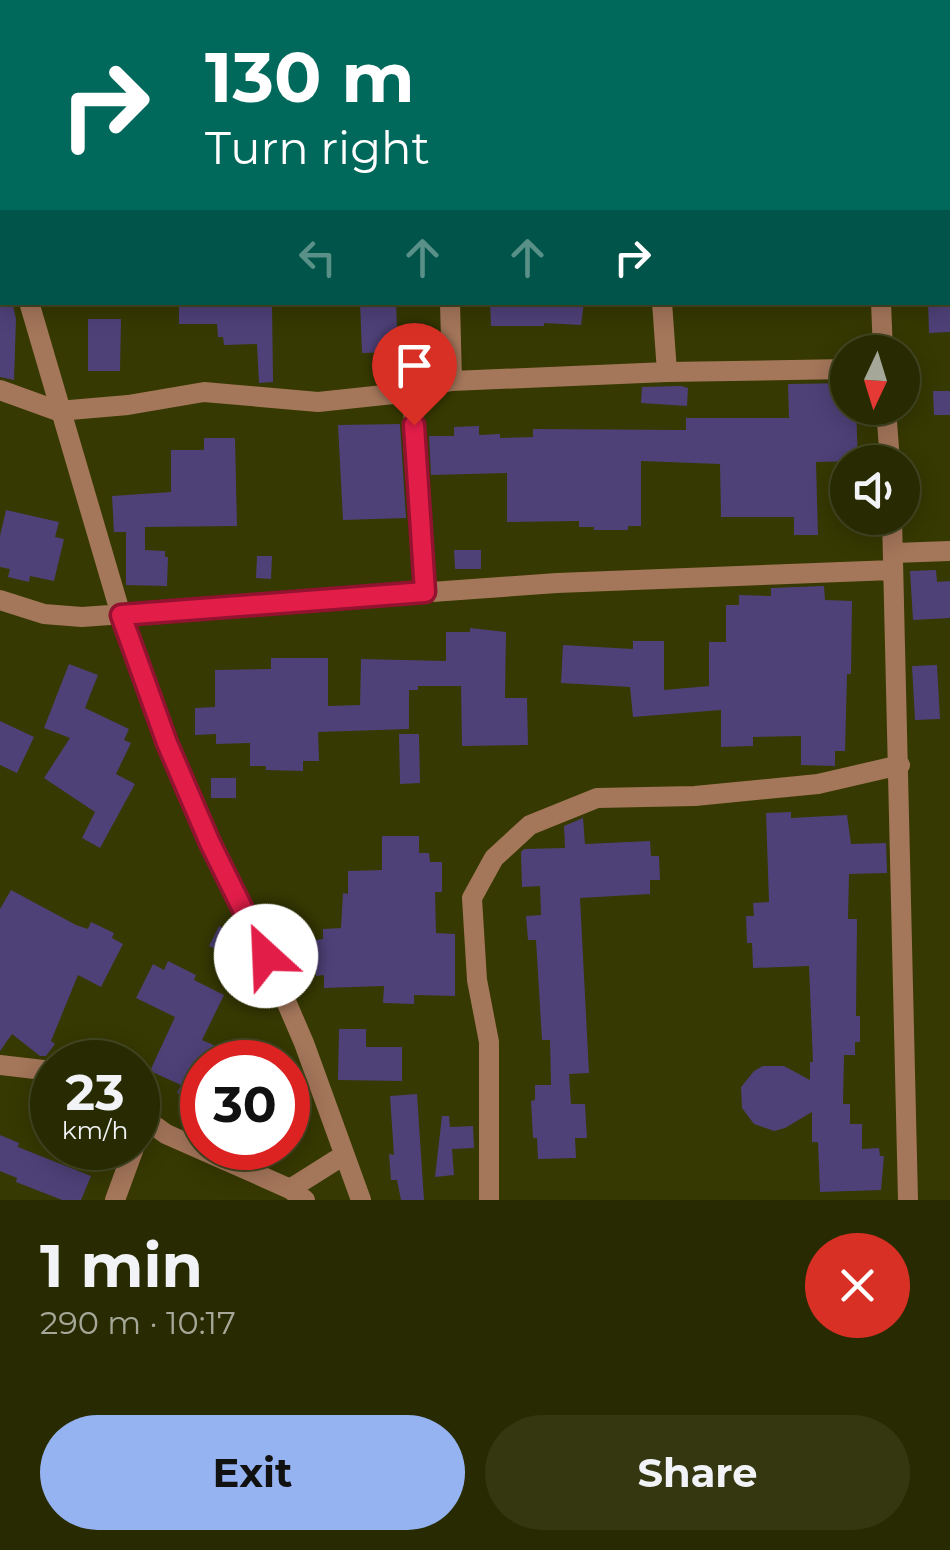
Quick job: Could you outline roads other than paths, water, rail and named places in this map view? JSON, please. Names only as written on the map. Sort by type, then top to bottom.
[{"type":"street","points":[[30,305],[121,615],[167,743],[297,1026],[361,1200]]},
{"type":"street","points":[[450,305],[452,381]]},
{"type":"street","points":[[662,305],[667,372]]},
{"type":"street","points":[[881,305],[882,335]]},
{"type":"street","points":[[0,390],[58,411],[128,405],[204,392],[318,402],[412,392],[452,381],[830,369]]},
{"type":"street","points":[[412,392],[425,592]]},
{"type":"street","points":[[892,535],[908,1200]]},
{"type":"street","points":[[0,600],[44,614],[121,615],[893,561],[950,551]]},
{"type":"street","points":[[489,1200],[489,1042],[477,980],[472,898],[494,858],[530,826],[597,798],[696,796],[818,784],[900,765]]},
{"type":"street","points":[[0,1065],[30,1068]]},
{"type":"street","points":[[160,1130],[297,1194],[344,1155]]},
{"type":"street","points":[[115,1200],[126,1170]]}]
